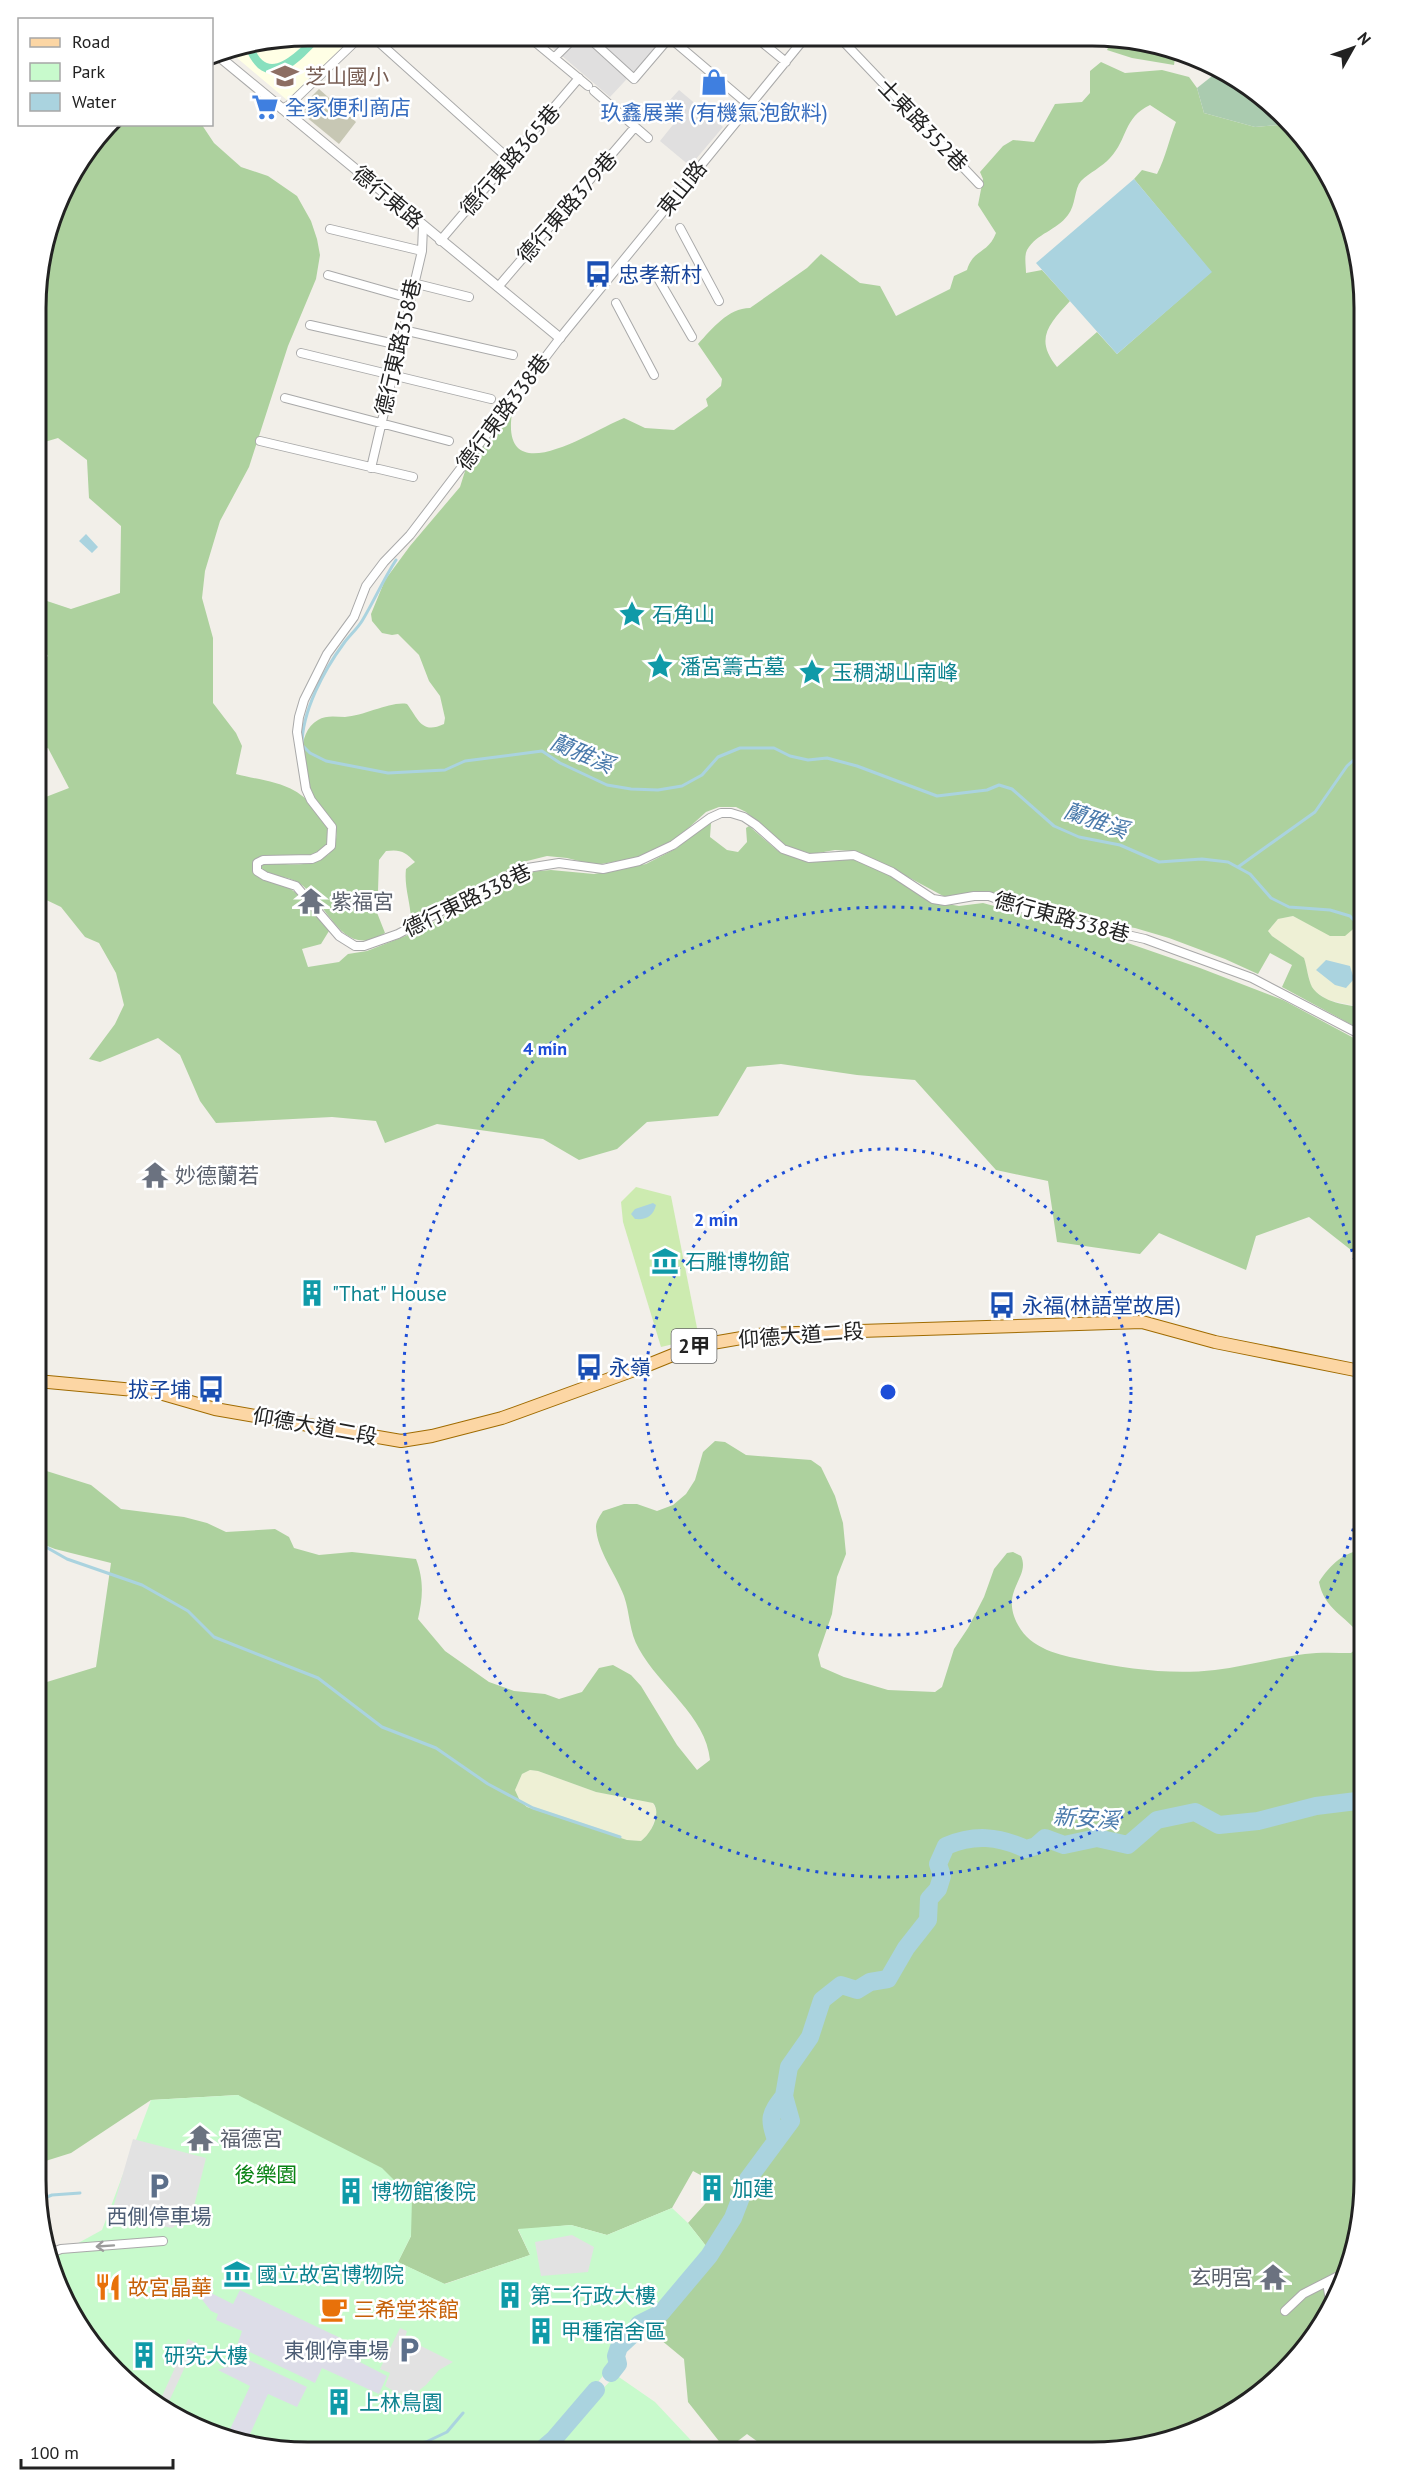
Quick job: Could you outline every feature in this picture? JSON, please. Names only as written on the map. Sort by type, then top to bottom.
[{"type":"main road","name":"仰德大道二段","points":[[46,1382],[156,1392],[215,1409],[401,1441],[502,1418],[695,1346],[765,1334],[1142,1322],[1215,1342],[1354,1370]]},
{"type":"street","points":[[282,109],[351,46]]},
{"type":"street","points":[[383,46],[510,160]]},
{"type":"street","points":[[540,46],[648,138]]},
{"type":"street","points":[[554,58],[566,46]]},
{"type":"street","points":[[598,46],[634,79],[663,46]]},
{"type":"street","points":[[679,46],[750,106]]},
{"type":"street","points":[[767,46],[786,62]]},
{"type":"street","name":"東山路","points":[[560,338],[799,46]]},
{"type":"street","name":"士東路352巷","points":[[848,46],[980,184]]},
{"type":"street","name":"德行東路","points":[[223,60],[560,338]]},
{"type":"street","name":"德行東路365巷","points":[[441,241],[579,78]]},
{"type":"street","name":"德行東路379巷","points":[[498,287],[635,127]]},
{"type":"street","name":"德行東路358巷","points":[[370,468],[422,251],[423,226]]},
{"type":"street","points":[[330,228],[422,251]]},
{"type":"street","points":[[680,228],[719,301]]},
{"type":"street","points":[[328,275],[409,298]]},
{"type":"street","points":[[658,280],[692,337]]},
{"type":"street","points":[[413,283],[469,297]]},
{"type":"street","points":[[616,303],[654,375]]},
{"type":"street","points":[[310,325],[399,345]]},
{"type":"street","points":[[403,330],[513,355]]},
{"type":"street","name":"德行東路338巷","points":[[560,338],[410,535],[384,562],[366,586],[354,617],[327,654],[304,700],[297,732],[306,789],[311,800],[332,826],[333,840],[327,851],[319,856],[304,860],[263,860],[257,863],[256,868],[265,876],[288,882],[302,890],[339,936],[356,946],[377,943],[398,934],[521,869],[559,862],[603,869],[639,861],[666,849],[710,818],[721,813],[731,813],[744,817],[756,825],[783,849],[809,858],[854,855],[892,872],[933,899],[945,901],[974,896],[989,897],[1040,915],[1145,939],[1251,978],[1354,1031]]},
{"type":"street","points":[[301,353],[491,399]]},
{"type":"street","points":[[285,398],[449,441]]},
{"type":"street","points":[[260,441],[413,477]]},
{"type":"street","points":[[56,2251],[163,2241]]},
{"type":"street","points":[[1285,2311],[1303,2294],[1336,2277]]},
{"type":"street","points":[[1327,2282],[1329,2295]]},
{"type":"shaded area","name":"芝山國小","points":[[344,46],[287,100],[235,56],[291,47]]},
{"type":"shaded area","points":[[550,46],[658,46],[610,97]]},
{"type":"shaded area","points":[[1213,75],[1252,101],[1280,125],[1255,127],[1204,113],[1197,88]]},
{"type":"shaded area","points":[[319,89],[356,122],[339,144],[305,116],[301,107]]},
{"type":"shaded area","points":[[679,90],[723,127],[690,166],[660,141],[676,121],[662,109]]},
{"type":"shaded area","points":[[1293,916],[1309,924],[1351,930],[1354,928],[1354,1006],[1328,1000],[1316,992],[1311,986],[1304,958],[1268,931],[1278,919]]},
{"type":"shaded area","points":[[530,1770],[596,1792],[653,1803],[657,1812],[650,1833],[641,1841],[627,1840],[527,1807],[520,1801],[515,1790],[522,1774]]},
{"type":"shaded area","name":"西側停車場","points":[[133,2139],[206,2158],[192,2214],[172,2228],[111,2215]]},
{"type":"shaded area","points":[[572,2235],[594,2247],[588,2272],[541,2276],[535,2242]]},
{"type":"shaded area","points":[[203,2289],[233,2304],[240,2290],[355,2345],[350,2357],[387,2376],[379,2394],[322,2368],[315,2383],[237,2346],[242,2331],[216,2320],[218,2314],[211,2311],[200,2297]]},
{"type":"shaded area","name":"東側停車場","points":[[400,2328],[407,2331],[405,2338],[453,2362],[439,2370],[426,2385],[413,2395],[397,2393],[385,2386],[390,2373],[380,2369]]},
{"type":"shaded area","points":[[188,2339],[196,2343],[169,2402],[162,2397]]},
{"type":"shaded area","points":[[245,2358],[307,2387],[297,2407],[268,2394],[249,2436],[229,2431],[250,2386],[218,2370],[243,2361]]},
{"type":"green space","points":[[302,46],[314,46],[294,65],[276,73],[267,73],[258,68],[248,54],[257,52],[267,63],[275,64]]},
{"type":"green space","points":[[1110,47],[1161,55],[1175,59],[1174,65],[1132,58],[1107,50]]},
{"type":"green space","points":[[1101,62],[1125,73],[1162,70],[1189,77],[1197,88],[1204,113],[1255,127],[1280,125],[1300,149],[1328,192],[1346,240],[1354,291],[1354,928],[1345,936],[1330,936],[1293,916],[1278,919],[1268,931],[1304,958],[1312,987],[1316,992],[1329,1000],[1354,1006],[1354,1026],[1282,987],[1292,965],[1270,953],[1258,974],[1169,938],[1135,928],[1078,919],[990,893],[972,892],[945,897],[853,851],[835,850],[812,854],[786,846],[746,812],[736,807],[719,807],[706,812],[683,833],[653,853],[637,858],[595,865],[547,856],[523,862],[418,918],[411,918],[406,881],[406,869],[415,862],[402,852],[386,851],[379,860],[378,891],[374,898],[374,905],[385,933],[370,940],[357,940],[346,935],[310,892],[299,883],[259,869],[262,863],[304,864],[314,862],[330,852],[335,843],[335,827],[313,795],[303,766],[303,744],[310,726],[321,718],[352,716],[401,704],[407,704],[425,726],[436,727],[444,724],[445,718],[440,696],[429,681],[419,655],[398,634],[382,633],[372,621],[371,614],[385,580],[410,546],[460,487],[466,468],[508,411],[512,413],[512,437],[520,450],[534,453],[572,443],[624,418],[645,428],[674,430],[708,406],[706,399],[721,386],[722,379],[698,344],[728,315],[750,308],[807,268],[821,254],[860,283],[880,286],[896,316],[950,289],[954,276],[967,270],[973,258],[989,245],[996,233],[978,205],[983,179],[980,172],[1003,146],[1013,140],[1034,142],[1055,104],[1082,102],[1090,93],[1090,71]],"holes":[[[1150,105],[1176,122],[1157,174],[1142,170],[1134,179],[1211,272],[1117,354],[1097,332],[1057,367],[1050,357],[1045,340],[1056,317],[1070,301],[1042,270],[1026,273],[1027,250],[1031,244],[1068,215],[1081,181],[1110,158],[1120,144],[1130,122],[1141,110]]]},
{"type":"green space","points":[[120,126],[203,126],[214,143],[241,167],[268,176],[297,196],[311,221],[320,255],[316,279],[288,346],[249,467],[220,521],[205,571],[202,598],[213,638],[213,703],[236,733],[242,746],[236,774],[274,783],[295,791],[319,812],[328,831],[328,840],[324,848],[314,855],[295,858],[262,857],[254,872],[260,878],[283,885],[297,893],[329,931],[321,944],[302,949],[308,967],[339,962],[348,954],[367,951],[413,933],[529,872],[551,870],[594,874],[646,864],[677,848],[708,822],[711,823],[710,837],[727,850],[738,852],[747,842],[746,828],[749,826],[778,851],[808,862],[844,857],[855,859],[889,875],[930,901],[959,906],[983,903],[1122,941],[1200,968],[1283,1000],[1354,1038],[1354,1252],[1309,1217],[1256,1236],[1246,1270],[1159,1233],[1140,1254],[1057,1242],[1048,1181],[996,1170],[915,1080],[857,1075],[781,1064],[747,1067],[718,1116],[647,1122],[617,1149],[579,1160],[543,1139],[437,1124],[385,1143],[376,1121],[332,1117],[216,1123],[200,1101],[180,1055],[158,1038],[100,1062],[89,1059],[115,1024],[124,1005],[116,973],[99,943],[85,937],[61,907],[46,900],[46,797],[69,788],[48,748],[46,749],[46,658],[48,656],[46,653],[46,601],[71,609],[120,593],[121,526],[89,498],[87,460],[58,438],[46,442],[47,291],[55,240],[73,192],[101,149]]},
{"type":"green space","points":[[636,1187],[671,1196],[699,1338],[661,1347],[623,1222],[621,1202]]},
{"type":"green space","points":[[715,1441],[725,1442],[746,1455],[811,1460],[821,1467],[835,1496],[843,1523],[846,1554],[837,1577],[832,1614],[818,1655],[821,1667],[844,1677],[888,1690],[935,1692],[942,1687],[954,1649],[984,1597],[994,1569],[1007,1553],[1013,1552],[1021,1556],[1023,1564],[1012,1603],[1018,1625],[1030,1640],[1046,1650],[1065,1656],[1133,1668],[1182,1672],[1227,1668],[1305,1654],[1351,1653],[1354,1651],[1354,2198],[1346,2249],[1328,2297],[1290,2353],[1265,2378],[1209,2416],[1161,2434],[1110,2442],[758,2442],[747,2434],[736,2442],[720,2442],[688,2402],[684,2359],[655,2335],[625,2330],[679,2286],[710,2251],[688,2223],[721,2186],[693,2171],[672,2208],[607,2235],[571,2225],[518,2230],[530,2255],[444,2284],[398,2262],[411,2236],[238,2095],[151,2100],[71,2153],[46,2161],[46,1682],[96,1667],[111,1563],[46,1546],[46,1471],[91,1485],[121,1509],[184,1517],[207,1523],[226,1532],[275,1529],[289,1537],[294,1548],[319,1555],[352,1552],[416,1559],[422,1589],[418,1619],[445,1651],[489,1682],[514,1691],[545,1694],[559,1699],[582,1692],[599,1668],[613,1665],[631,1675],[641,1686],[677,1745],[697,1770],[710,1760],[707,1744],[691,1715],[639,1649],[633,1636],[624,1596],[603,1554],[596,1527],[603,1511],[624,1504],[637,1504],[657,1511],[673,1505],[686,1494],[695,1480],[703,1452]],"holes":[[[530,1770],[596,1792],[653,1803],[656,1818],[645,1838],[641,1841],[627,1840],[527,1807],[520,1801],[515,1790],[522,1774]]]},
{"type":"green space","points":[[1354,1552],[1354,1628],[1331,1606],[1319,1582],[1338,1560]]},
{"type":"green space","name":"國立故宮博物院","points":[[238,2095],[382,2168],[412,2198],[411,2236],[398,2262],[445,2284],[530,2255],[518,2229],[571,2225],[607,2235],[672,2208],[688,2223],[710,2251],[679,2286],[626,2332],[610,2352],[611,2366],[560,2426],[540,2442],[291,2442],[240,2434],[192,2416],[149,2388],[123,2366],[101,2340],[73,2297],[57,2255],[102,2230],[151,2100]]},
{"type":"green space","points":[[616,2375],[655,2402],[693,2442],[558,2442]]},
{"type":"water","points":[[1134,179],[1212,272],[1117,354],[1036,263]]},
{"type":"water","points":[[86,534],[98,547],[92,553],[79,541]]},
{"type":"water","points":[[1326,960],[1350,966],[1354,979],[1346,988],[1335,985],[1316,970]]},
{"type":"water","points":[[653,1203],[656,1205],[655,1209],[646,1218],[635,1219],[631,1214],[635,1209]]},
{"type":"waterway","name":"蘭雅溪","points":[[396,560],[362,621],[329,666],[310,705],[302,745],[310,753],[326,761],[388,773],[445,770],[465,761],[542,751],[560,763],[607,785],[658,790],[682,786],[702,775],[718,757],[740,748],[774,748],[790,756],[808,760],[827,758],[857,766],[937,796],[987,790],[999,785],[1012,789],[1054,826],[1079,837],[1120,845],[1159,862],[1202,859],[1228,862],[1250,874],[1271,898],[1289,907],[1330,910],[1350,916],[1354,920]]},
{"type":"waterway","name":"蘭雅溪","points":[[1238,867],[1315,812],[1347,766],[1354,760]]},
{"type":"waterway","points":[[46,1547],[67,1559],[142,1585],[188,1611],[214,1637],[318,1678],[382,1727],[436,1748],[488,1784],[533,1808],[620,1837]]},
{"type":"waterway","name":"新安溪","points":[[611,2373],[618,2364],[616,2356],[619,2347],[633,2334],[639,2324],[661,2313],[709,2256],[733,2218],[748,2179],[791,2121],[784,2096],[789,2067],[810,2037],[822,2000],[841,1985],[857,1990],[870,1982],[888,1979],[906,1948],[928,1920],[929,1899],[938,1889],[942,1876],[938,1864],[946,1846],[976,1838],[1006,1841],[1026,1849],[1036,1846],[1045,1838],[1064,1845],[1097,1838],[1128,1845],[1157,1820],[1195,1812],[1219,1825],[1258,1821],[1316,1806],[1354,1801]]},
{"type":"waterway","name":"新安溪","points":[[776,2140],[771,2121],[775,2108],[784,2096]]},
{"type":"waterway","points":[[47,2197],[80,2193]]},
{"type":"waterway","name":"新安溪","points":[[550,2442],[596,2390]]},
{"type":"waterway","points":[[426,2442],[447,2432],[463,2413]]},
{"type":"place","name":"芝山國小","points":[[285,76]]},
{"type":"place","name":"玖鑫展業 (有機氣泡飲料)","points":[[714,82]]},
{"type":"place","name":"全家便利商店","points":[[265,107]]},
{"type":"place","name":"忠孝新村","points":[[598,274]]},
{"type":"place","name":"石角山","points":[[632,614]]},
{"type":"place","name":"潘宮籌古墓","points":[[660,666]]},
{"type":"place","name":"玉稠湖山南峰","points":[[812,672]]},
{"type":"place","name":"紫福宮","points":[[311,901]]},
{"type":"place","name":"妙德蘭若","points":[[155,1175]]},
{"type":"place","name":"石雕博物館","points":[[665,1261]]},
{"type":"place","name":"\"That\" House","points":[[312,1293]]},
{"type":"place","name":"永福(林語堂故居)","points":[[1002,1305]]},
{"type":"place","name":"永嶺","points":[[589,1367]]},
{"type":"place","name":"拔子埔","points":[[211,1389]]},
{"type":"place","name":"福德宮","points":[[200,2138]]},
{"type":"place","name":"西側停車場","points":[[159,2186]]},
{"type":"place","name":"加建","points":[[712,2188]]},
{"type":"place","name":"博物館後院","points":[[351,2191]]},
{"type":"place","name":"國立故宮博物院","points":[[237,2274]]},
{"type":"place","name":"玄明宮","points":[[1273,2277]]},
{"type":"place","name":"故宮晶華","points":[[108,2287]]},
{"type":"place","name":"第二行政大樓","points":[[510,2295]]},
{"type":"place","name":"三希堂茶館","points":[[334,2309]]},
{"type":"place","name":"甲種宿舍區","points":[[541,2331]]},
{"type":"place","name":"東側停車場","points":[[409,2350]]},
{"type":"place","name":"研究大樓","points":[[144,2355]]},
{"type":"place","name":"上林鳥園","points":[[339,2402]]},
{"type":"park label","name":"後樂園","points":[[266,2174]]}]
